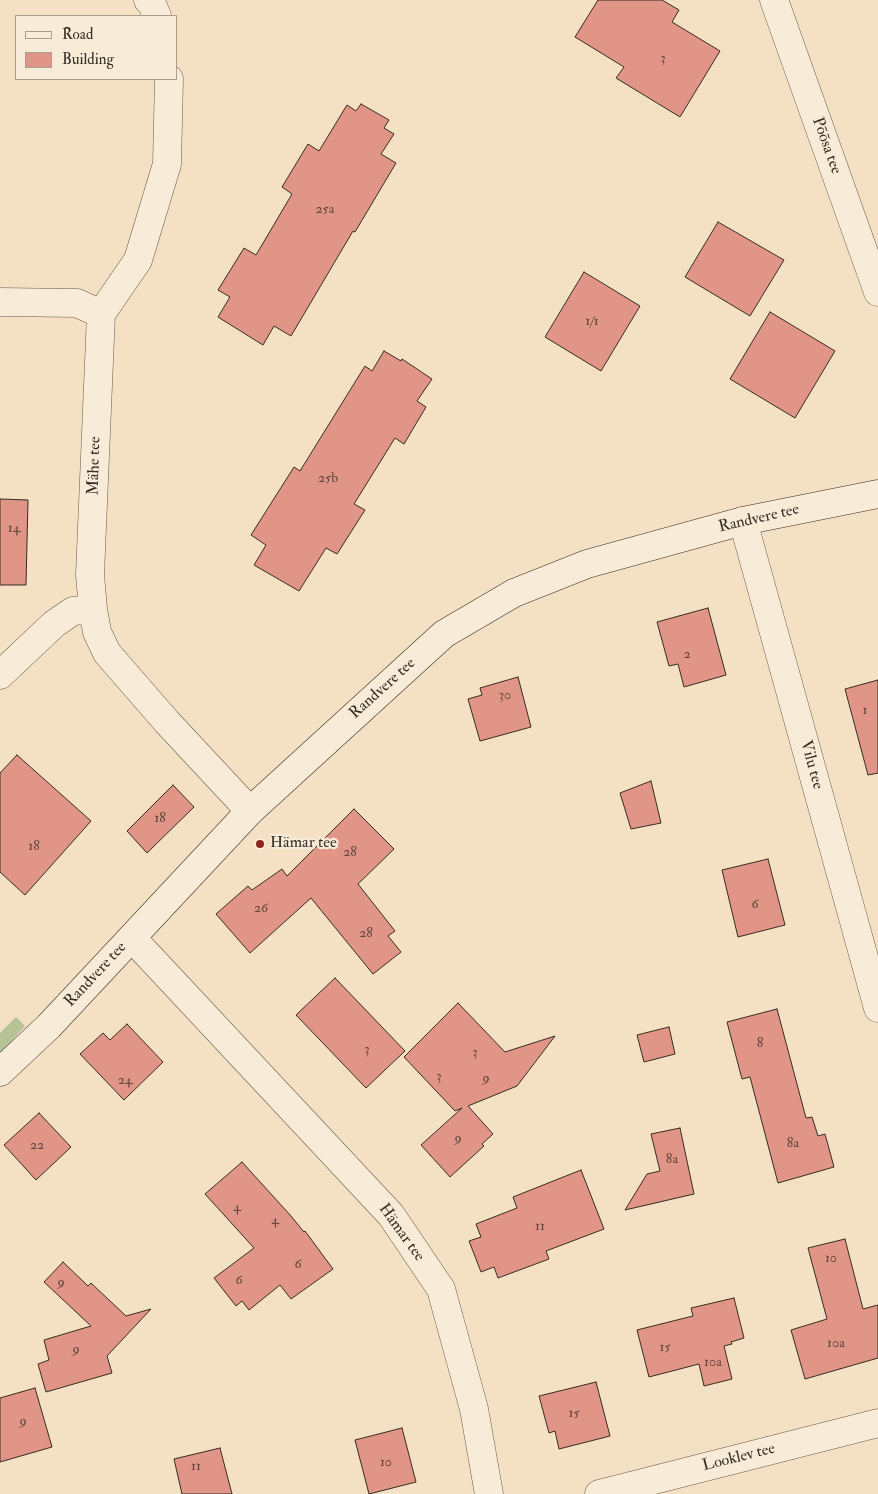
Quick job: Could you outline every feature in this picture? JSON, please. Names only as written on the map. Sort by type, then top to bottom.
[{"type":"street","points":[[148,0],[157,15]]},
{"type":"street","name":"Põõsa tee","points":[[774,0],[878,292]]},
{"type":"street","points":[[0,302],[78,303],[101,314],[138,260],[166,164],[169,80]]},
{"type":"street","name":"Mähe tee","points":[[101,314],[90,575],[93,609],[98,632],[108,653],[250,811]]},
{"type":"street","name":"Randvere tee","points":[[0,1072],[49,1026],[250,811],[444,634],[514,593],[587,564],[743,521],[878,494]]},
{"type":"street","name":"Vilu tee","points":[[743,521],[878,1008]]},
{"type":"street","points":[[0,676],[60,620],[73,611],[93,609]]},
{"type":"street","name":"Hämar tee","points":[[132,938],[392,1215],[441,1289],[474,1409],[489,1494]]},
{"type":"street","name":"Looklev tee","points":[[599,1494],[878,1423]]},
{"type":"green space","points":[[16,1017],[25,1026],[0,1053],[0,1033]]},
{"type":"building","points":[[598,0],[662,0],[679,10],[672,22],[720,51],[680,117],[616,78],[624,67],[575,37]]},
{"type":"building","points":[[361,104],[389,120],[384,128],[394,134],[381,154],[396,163],[291,336],[274,326],[263,345],[218,317],[230,297],[218,290],[244,248],[256,255],[292,194],[282,187],[308,144],[319,151],[347,105],[356,111]]},
{"type":"building","points":[[718,222],[784,260],[750,316],[685,277]]},
{"type":"building","points":[[584,272],[640,306],[601,371],[545,337]]},
{"type":"building","points":[[770,312],[835,351],[795,418],[730,379]]},
{"type":"building","points":[[384,351],[401,361],[402,359],[432,379],[417,401],[426,407],[404,444],[395,438],[354,504],[365,510],[337,554],[326,548],[299,591],[254,565],[266,545],[251,535],[294,467],[300,471],[365,366],[372,371]]},
{"type":"building","points":[[0,499],[28,500],[26,585],[0,585]]},
{"type":"building","points":[[708,608],[726,675],[684,687],[678,664],[669,666],[657,622]]},
{"type":"building","points":[[518,677],[531,727],[480,741],[468,699],[482,695],[480,688]]},
{"type":"building","points":[[878,680],[878,773],[868,775],[845,689]]},
{"type":"building","points":[[17,755],[91,821],[25,895],[0,872],[0,773]]},
{"type":"building","points":[[651,781],[661,823],[631,829],[620,793]]},
{"type":"building","points":[[173,785],[194,807],[147,853],[127,831]]},
{"type":"building","points":[[354,809],[394,849],[358,884],[395,931],[388,936],[401,952],[373,974],[311,898],[250,953],[216,914],[248,886],[252,890],[282,869],[287,876]]},
{"type":"building","points":[[768,859],[785,925],[738,937],[722,870]]},
{"type":"building","points":[[335,978],[405,1051],[366,1088],[296,1015]]},
{"type":"building","points":[[458,1003],[505,1052],[555,1036],[517,1086],[468,1106],[493,1134],[482,1144],[484,1146],[450,1177],[421,1145],[462,1108],[455,1111],[404,1057]]},
{"type":"building","points":[[777,1009],[806,1118],[812,1117],[818,1136],[825,1134],[834,1167],[778,1183],[750,1077],[742,1079],[727,1022]]},
{"type":"building","points":[[127,1024],[163,1062],[124,1100],[80,1054],[103,1033],[110,1040]]},
{"type":"building","points":[[669,1027],[675,1054],[644,1062],[637,1035]]},
{"type":"building","points":[[39,1113],[71,1147],[36,1180],[4,1145]]},
{"type":"building","points":[[680,1128],[694,1194],[625,1210],[647,1174],[660,1171],[651,1134]]},
{"type":"building","points":[[242,1162],[305,1231],[333,1269],[291,1299],[280,1285],[249,1310],[242,1301],[236,1306],[214,1278],[254,1248],[205,1194]]},
{"type":"building","points":[[581,1170],[604,1229],[546,1251],[549,1259],[498,1278],[494,1267],[481,1272],[469,1241],[481,1237],[476,1224],[517,1208],[513,1197]]},
{"type":"building","points":[[845,1239],[863,1309],[878,1305],[878,1358],[805,1379],[791,1330],[827,1319],[808,1248]]},
{"type":"building","points":[[63,1262],[88,1286],[91,1283],[126,1316],[151,1309],[107,1356],[112,1373],[46,1392],[38,1364],[49,1360],[44,1340],[91,1326],[44,1282]]},
{"type":"building","points":[[734,1298],[744,1338],[724,1346],[732,1379],[704,1386],[699,1364],[649,1377],[637,1330],[693,1316],[691,1308]]},
{"type":"building","points":[[596,1382],[610,1436],[559,1449],[555,1431],[549,1433],[539,1396]]},
{"type":"building","points":[[35,1388],[52,1447],[0,1462],[0,1398]]},
{"type":"building","points":[[402,1428],[416,1482],[369,1494],[355,1440]]},
{"type":"building","points":[[220,1448],[232,1494],[182,1494],[174,1459]]},
{"type":"place","name":"Hämar tee","points":[[260,844]]}]
